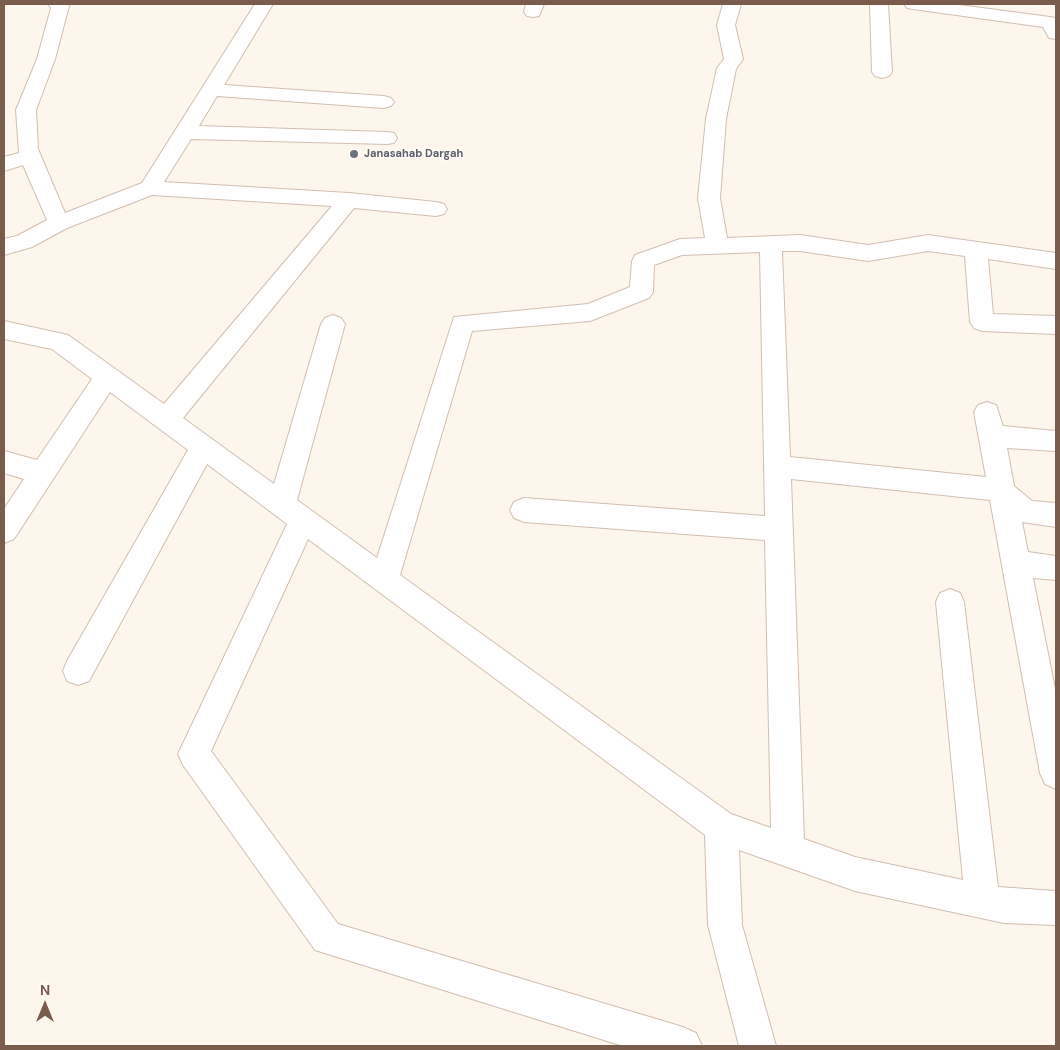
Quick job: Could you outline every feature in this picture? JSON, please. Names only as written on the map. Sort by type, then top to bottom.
[{"type":"street","points":[[57,4],[60,6],[46,58],[26,110],[28,149],[44,192],[59,223]]},
{"type":"street","points":[[150,188],[264,4]]},
{"type":"street","points":[[717,246],[709,198],[716,119],[727,68],[734,59],[726,25],[732,4]]},
{"type":"street","points":[[879,4],[882,72]]},
{"type":"street","points":[[913,4],[1050,22],[1056,34]]},
{"type":"street","points":[[211,90],[384,102]]},
{"type":"street","points":[[185,132],[387,138]]},
{"type":"street","points":[[4,164],[31,156]]},
{"type":"street","points":[[4,247],[24,242],[59,223],[150,188],[350,200],[436,209]]},
{"type":"street","points":[[166,420],[350,200]]},
{"type":"street","points":[[384,580],[462,323],[590,312],[641,292],[643,261],[680,248],[800,243],[868,253],[928,243],[1056,261]]},
{"type":"street","points":[[771,244],[788,851]]},
{"type":"street","points":[[976,250],[982,322],[1056,325]]},
{"type":"street","points":[[333,324],[292,513],[194,754],[327,938],[684,1046]]},
{"type":"street","points":[[4,330],[59,342],[721,827],[855,874],[1004,906],[1056,908]]},
{"type":"street","points":[[4,531],[107,377]]},
{"type":"street","points":[[1056,441],[989,424],[1056,773]]},
{"type":"street","points":[[78,671],[203,447]]},
{"type":"street","points":[[4,462],[43,473]]},
{"type":"street","points":[[777,466],[1002,490],[1025,512],[1056,515]]},
{"type":"street","points":[[524,510],[778,530]]},
{"type":"street","points":[[1016,563],[1056,568]]},
{"type":"street","points":[[950,602],[982,902]]},
{"type":"street","points":[[721,827],[725,925],[757,1046]]},
{"type":"place","name":"Janasahab Dargah","points":[[354,154]]}]
